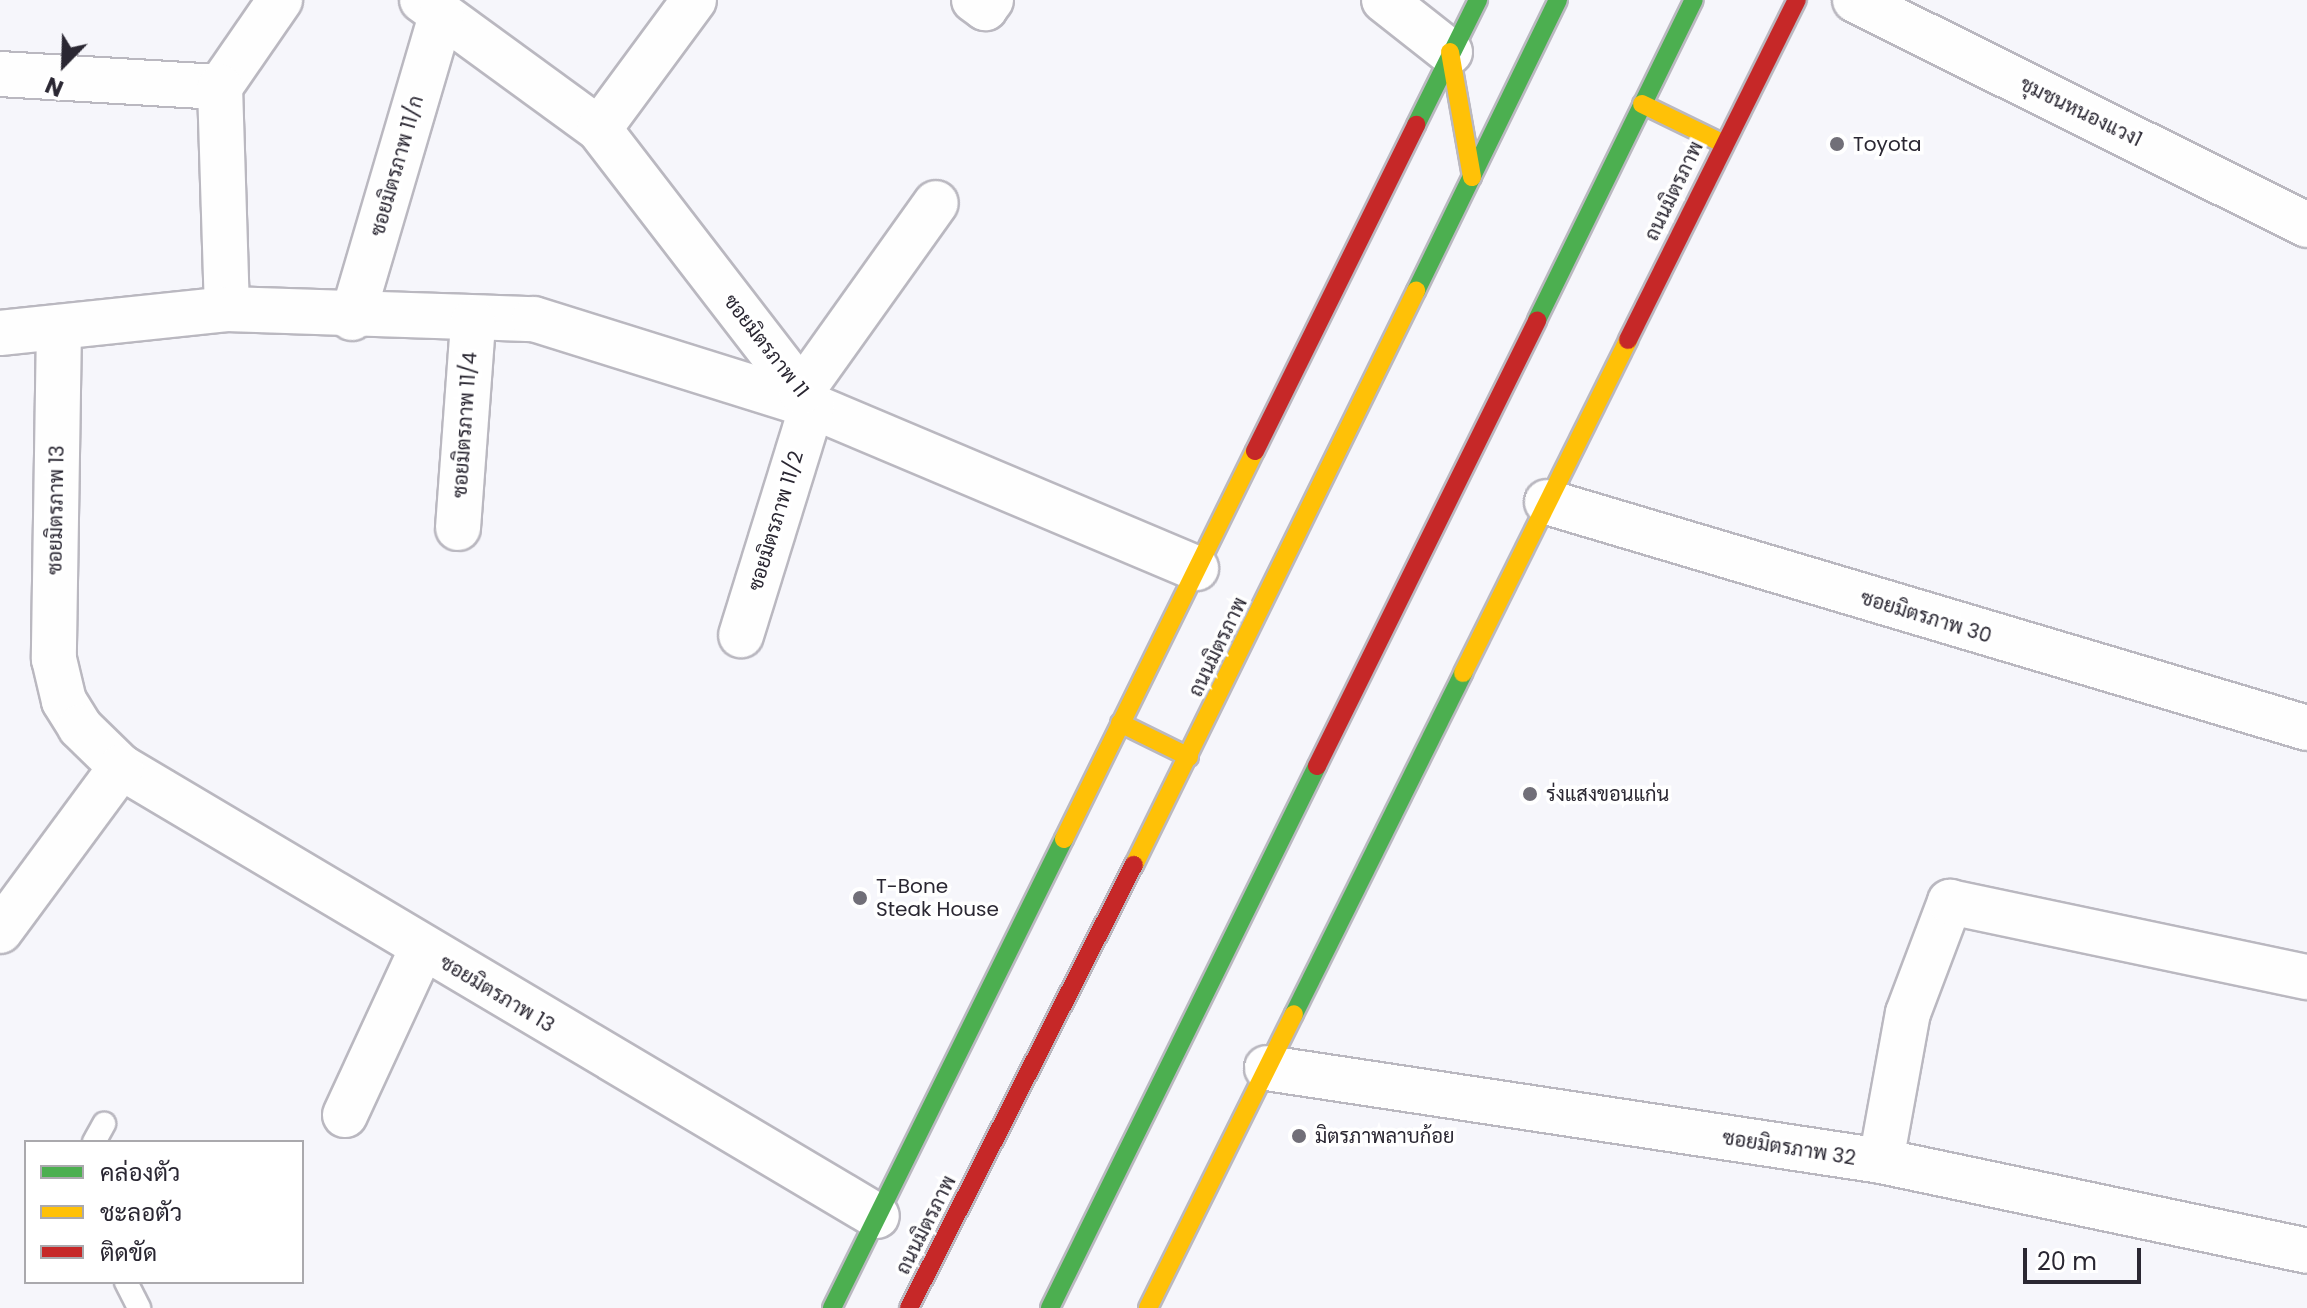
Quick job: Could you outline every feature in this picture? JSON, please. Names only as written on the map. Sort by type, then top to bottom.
[{"type":"main road","points":[[832,1308],[1478,0]]},
{"type":"main road","name":"ถนนมิตรภาพ","points":[[909,1308],[1189,757],[1558,0]]},
{"type":"main road","points":[[1050,1308],[1694,0]]},
{"type":"main road","name":"ถนนมิตรภาพ","points":[[1148,1308],[1722,143],[1797,0]]},
{"type":"main road","points":[[1450,52],[1472,177]]},
{"type":"main road","points":[[1642,104],[1722,143]]},
{"type":"main road","points":[[1120,723],[1189,757]]},
{"type":"street","points":[[227,309],[220,87],[280,0]]},
{"type":"street","points":[[599,129],[694,0]]},
{"type":"street","points":[[974,0],[985,8],[991,0]]},
{"type":"street","points":[[1384,0],[1450,52]]},
{"type":"street","name":"ชุมชนหนองแวง1","points":[[1855,0],[2307,225]]},
{"type":"street","name":"ซอยมิตรภาพ 11","points":[[431,7],[599,129],[806,399],[1196,568]]},
{"type":"street","name":"ซอยมิตรภาพ 11/ก","points":[[352,318],[431,7]]},
{"type":"street","points":[[13,77],[220,87]]},
{"type":"street","name":"ซอยมิตรภาพ 11/2","points":[[741,635],[806,399],[936,203]]},
{"type":"street","points":[[0,333],[227,309],[473,322],[534,319],[806,399]]},
{"type":"street","name":"ซอยมิตรภาพ 11/4","points":[[458,528],[473,322]]},
{"type":"street","name":"ซอยมิตรภาพ 13","points":[[59,327],[54,659],[64,701],[80,727],[121,767],[877,1216]]},
{"type":"street","name":"ซอยมิตรภาพ 30","points":[[1547,502],[2307,728]]},
{"type":"street","points":[[0,931],[121,767]]},
{"type":"street","points":[[1881,1161],[1908,1013],[1950,902],[2307,977]]},
{"type":"street","points":[[345,1115],[422,948]]},
{"type":"street","name":"ซอยมิตรภาพ 32","points":[[1267,1068],[1881,1161],[2307,1251]]},
{"type":"lane","points":[[127,1284],[139,1308]]},
{"type":"traffic: fast","points":[[1416,125],[1478,0]]},
{"type":"traffic: fast","points":[[1416,291],[1558,0]]},
{"type":"traffic: fast","points":[[1537,320],[1694,0]]},
{"type":"traffic: fast","points":[[1294,1014],[1463,673]]},
{"type":"traffic: fast","points":[[1050,1308],[1317,766]]},
{"type":"traffic: fast","points":[[832,1308],[1064,839]]},
{"type":"traffic: slow","points":[[1450,52],[1472,177]]},
{"type":"traffic: slow","points":[[1642,104],[1722,143]]},
{"type":"traffic: slow","points":[[1134,865],[1416,291]]},
{"type":"traffic: slow","points":[[1463,673],[1628,340]]},
{"type":"traffic: slow","points":[[1064,839],[1255,451]]},
{"type":"traffic: slow","points":[[1120,723],[1189,757]]},
{"type":"traffic: slow","points":[[1148,1308],[1294,1014]]},
{"type":"traffic: jam","points":[[1628,340],[1797,0]]},
{"type":"traffic: jam","points":[[1255,451],[1416,125]]},
{"type":"traffic: jam","points":[[1317,766],[1537,320]]},
{"type":"traffic: jam","points":[[909,1308],[1134,865]]},
{"type":"place","name":"Toyota","points":[[1837,144]]},
{"type":"place","name":"ร่งแสงขอนแก่น","points":[[1530,794]]},
{"type":"place","name":"T-Bone Steak House","points":[[860,898]]},
{"type":"place","name":"มิตรภาพลาบก้อย","points":[[1299,1136]]}]
